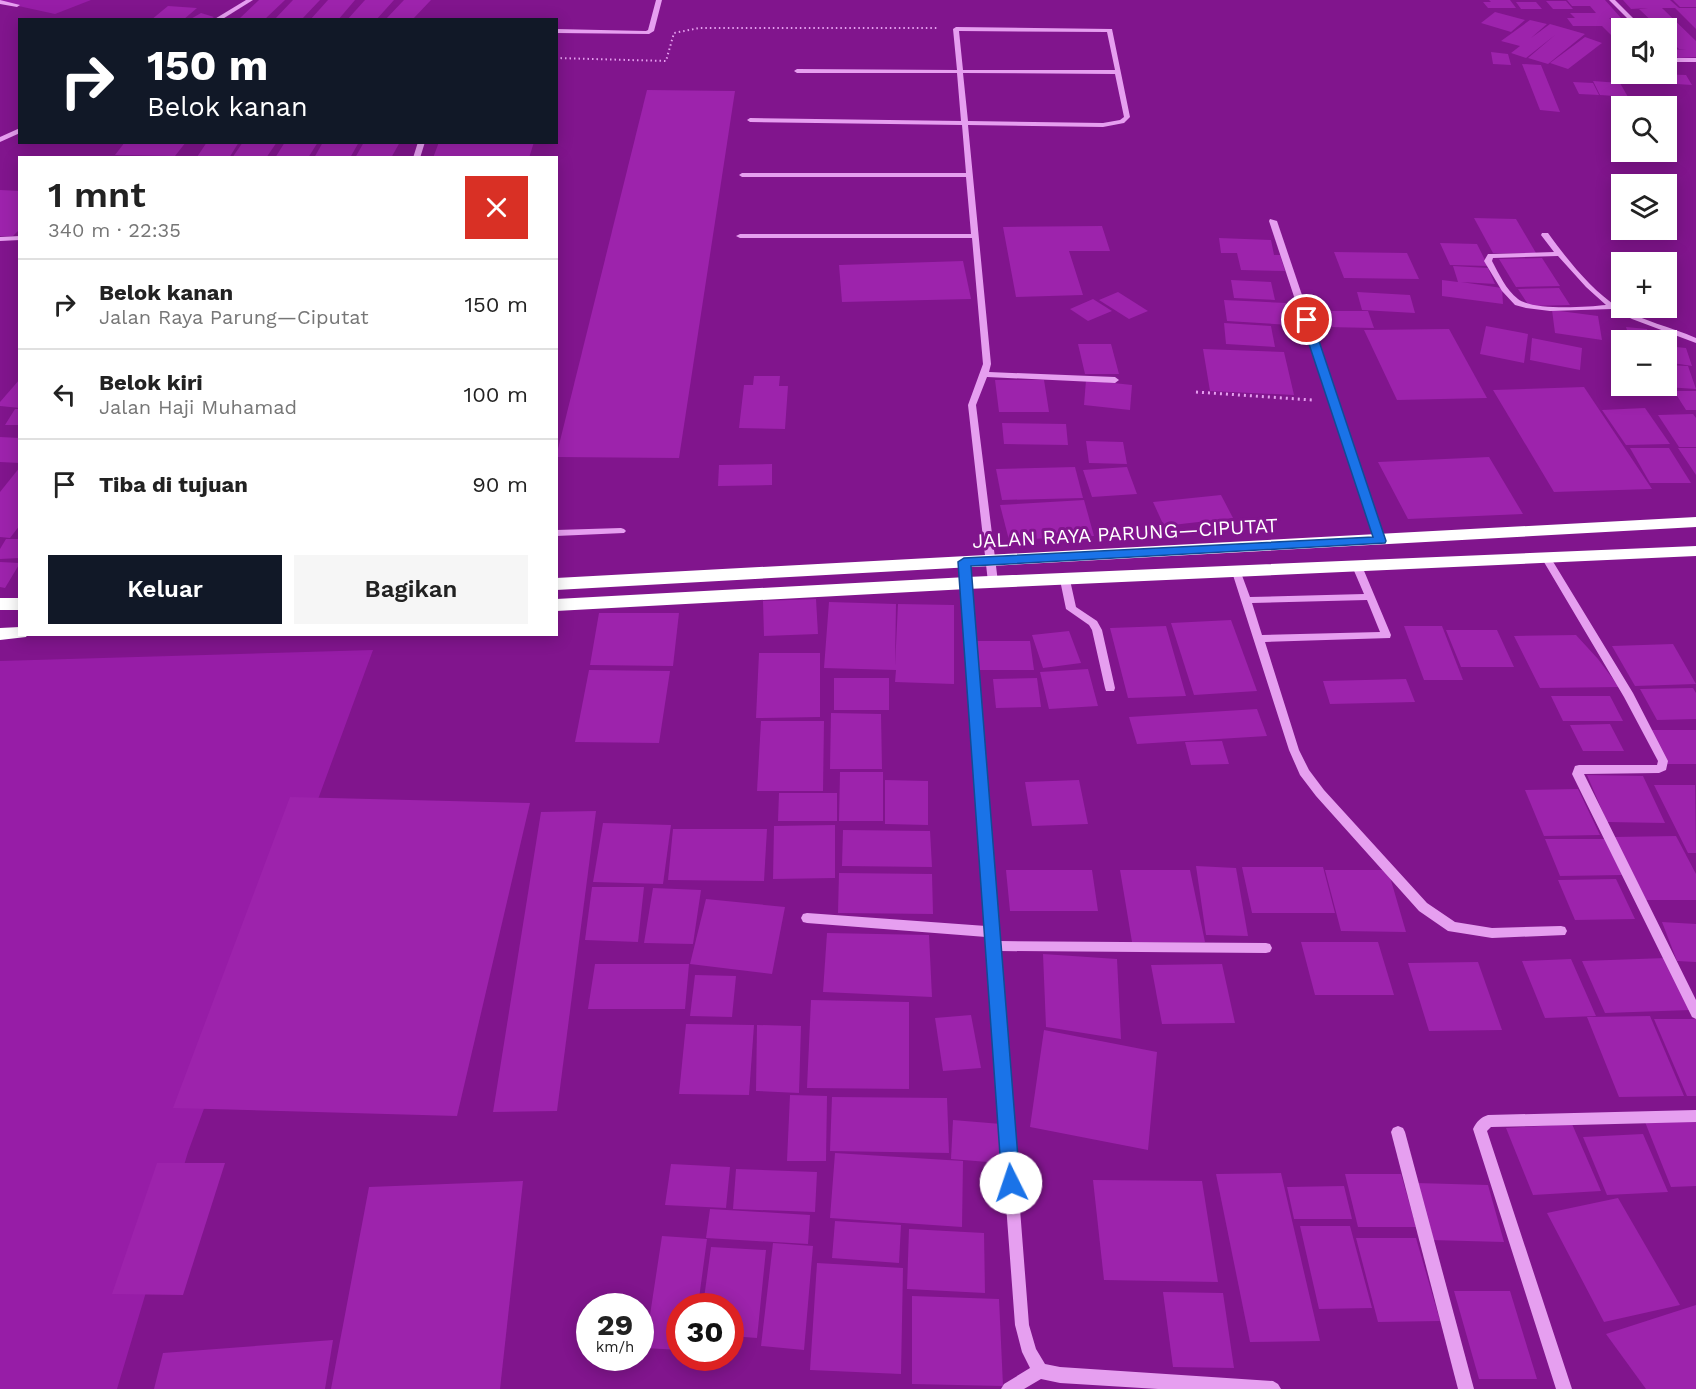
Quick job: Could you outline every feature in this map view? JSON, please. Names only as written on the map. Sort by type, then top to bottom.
[{"type":"highway","name":"JALAN RAYA PARUNG—CIPUTAT","points":[[558,584],[1380,541],[1696,522]]},
{"type":"highway","points":[[558,605],[967,583],[1696,551]]},
{"type":"highway","points":[[807,571],[810,591]]},
{"type":"highway","points":[[0,604],[18,604]]},
{"type":"highway","points":[[0,634],[18,633]]},
{"type":"street","points":[[219,18],[250,0]]},
{"type":"street","points":[[558,31],[647,33],[651,31],[659,0]]},
{"type":"street","points":[[1612,0],[1630,18]]},
{"type":"street","points":[[0,2],[17,5]]},
{"type":"street","points":[[750,120],[965,124],[1103,125],[1122,122],[1127,117],[1110,30],[956,28],[960,73],[965,124],[970,176],[987,364],[986,374],[974,393],[972,405],[993,582]]},
{"type":"street","points":[[1677,60],[1696,60]]},
{"type":"street","points":[[797,71],[1119,72]]},
{"type":"street","points":[[0,140],[18,131]]},
{"type":"street","points":[[742,176],[970,176]]},
{"type":"street","points":[[1273,221],[1380,541]]},
{"type":"street","points":[[1545,235],[1559,254],[1611,306]]},
{"type":"street","points":[[741,236],[975,236]]},
{"type":"street","points":[[0,239],[18,238]]},
{"type":"street","points":[[1559,254],[1491,256],[1488,261],[1512,298],[1521,305],[1575,309],[1611,307]]},
{"type":"street","points":[[1636,318],[1696,341]]},
{"type":"street","points":[[986,374],[1115,380]]},
{"type":"street","points":[[558,533],[621,531]]},
{"type":"street","points":[[1546,556],[1629,696],[1663,761],[1659,769],[1583,769],[1579,770],[1578,774],[1696,1013]]},
{"type":"street","points":[[964,562],[1022,1325],[1029,1352],[1040,1371]]},
{"type":"street","points":[[1259,639],[1386,635],[1357,566]]},
{"type":"street","points":[[1237,572],[1294,750],[1304,772],[1320,793],[1423,907],[1452,927],[1492,933],[1561,931]]},
{"type":"street","points":[[1065,580],[1071,609],[1093,623],[1097,630],[1110,688]]},
{"type":"street","points":[[1246,600],[1370,597]]},
{"type":"street","points":[[807,918],[992,932]]},
{"type":"street","points":[[993,946],[1266,948]]},
{"type":"street","points":[[1564,1389],[1480,1129],[1488,1121],[1696,1116]]},
{"type":"street","points":[[1398,1132],[1466,1389]]},
{"type":"street","points":[[1009,1389],[1040,1371],[1060,1375],[1273,1389]]},
{"type":"path","points":[[558,58],[666,61],[674,33],[684,29],[956,28]]},
{"type":"path","points":[[1196,392],[1334,401]]},
{"type":"shaded area","points":[[0,0],[91,0],[55,14],[0,2]]},
{"type":"shaded area","points":[[373,650],[188,1152],[117,1389],[0,1389],[0,661]]},
{"type":"building","points":[[259,0],[285,0],[266,18],[240,18]]},
{"type":"building","points":[[293,0],[320,0],[303,18],[276,18]]},
{"type":"building","points":[[328,0],[355,0],[340,18],[312,18]]},
{"type":"building","points":[[365,0],[394,0],[378,18],[349,18]]},
{"type":"building","points":[[404,0],[431,0],[414,18],[387,18]]},
{"type":"building","points":[[1489,0],[1510,0],[1516,8],[1488,8],[1483,2],[1491,2]]},
{"type":"building","points":[[1567,0],[1605,0],[1621,18],[1609,18],[1611,35],[1602,26],[1573,26],[1567,18],[1575,18],[1570,13],[1596,13],[1590,6],[1572,6]]},
{"type":"building","points":[[1623,0],[1670,0],[1679,8],[1696,8],[1696,29],[1675,8],[1662,8],[1672,18],[1648,18],[1639,9],[1648,8],[1631,9]]},
{"type":"building","points":[[1673,0],[1696,0],[1696,7],[1680,7]]},
{"type":"building","points":[[1546,1],[1566,1],[1573,9],[1553,9]]},
{"type":"building","points":[[1516,2],[1536,2],[1542,9],[1521,9]]},
{"type":"building","points":[[168,6],[197,8],[185,18],[153,18]]},
{"type":"building","points":[[1495,12],[1525,20],[1511,32],[1481,23]]},
{"type":"building","points":[[201,13],[214,17],[212,18],[192,18]]},
{"type":"building","points":[[1530,20],[1547,24],[1531,38],[1550,24],[1585,34],[1548,64],[1528,58],[1555,35],[1526,58],[1511,53],[1520,46],[1501,41]]},
{"type":"building","points":[[1677,23],[1696,41],[1696,57],[1678,58],[1677,50],[1686,49],[1677,47]]},
{"type":"building","points":[[1585,37],[1602,43],[1568,69],[1550,63]]},
{"type":"building","points":[[1491,52],[1508,54],[1511,65],[1493,64]]},
{"type":"building","points":[[1522,64],[1541,65],[1560,112],[1540,110]]},
{"type":"building","points":[[1677,75],[1686,75],[1692,85],[1676,84]]},
{"type":"building","points":[[1593,81],[1621,84],[1627,96],[1614,96],[1600,95]]},
{"type":"building","points":[[1573,82],[1593,83],[1599,95],[1579,94]]},
{"type":"building","points":[[647,90],[735,91],[679,458],[558,457],[558,449]]},
{"type":"building","points":[[123,144],[184,144],[175,156],[115,155]]},
{"type":"building","points":[[206,144],[238,144],[230,156],[198,156]]},
{"type":"building","points":[[242,144],[276,144],[267,156],[233,156]]},
{"type":"building","points":[[284,144],[317,144],[309,156],[276,156]]},
{"type":"building","points":[[322,144],[358,144],[351,156],[315,156]]},
{"type":"building","points":[[363,144],[399,144],[392,156],[356,156]]},
{"type":"building","points":[[438,144],[533,144],[530,156],[434,156]]},
{"type":"building","points":[[0,190],[18,191],[18,231],[13,236],[0,236]]},
{"type":"building","points":[[1474,218],[1516,219],[1536,253],[1493,253]]},
{"type":"building","points":[[1102,226],[1110,251],[1069,251],[1083,295],[1016,297],[1003,227]]},
{"type":"building","points":[[1219,238],[1271,240],[1274,255],[1280,255],[1285,271],[1241,270],[1237,253],[1221,253]]},
{"type":"building","points":[[1440,243],[1477,244],[1488,266],[1450,265]]},
{"type":"building","points":[[1334,252],[1407,253],[1419,279],[1344,278]]},
{"type":"building","points":[[1542,258],[1560,286],[1516,287],[1499,259]]},
{"type":"building","points":[[963,261],[971,299],[842,302],[839,265]]},
{"type":"building","points":[[1453,266],[1488,268],[1495,284],[1461,282],[1502,288],[1503,304],[1442,296],[1442,280],[1458,282]]},
{"type":"building","points":[[1231,280],[1271,282],[1275,300],[1234,298]]},
{"type":"building","points":[[1559,288],[1570,305],[1529,306],[1518,289]]},
{"type":"building","points":[[1118,292],[1148,311],[1129,319],[1099,300]]},
{"type":"building","points":[[1357,292],[1410,295],[1415,313],[1362,310]]},
{"type":"building","points":[[1093,299],[1112,311],[1088,321],[1070,309]]},
{"type":"building","points":[[1224,300],[1286,303],[1290,325],[1227,321]]},
{"type":"building","points":[[1552,310],[1598,316],[1602,340],[1555,333]]},
{"type":"building","points":[[1320,311],[1368,311],[1374,328],[1327,327]]},
{"type":"building","points":[[1224,323],[1271,326],[1275,347],[1226,344]]},
{"type":"building","points":[[1486,326],[1528,334],[1524,363],[1480,354]]},
{"type":"building","points":[[1626,327],[1647,330],[1627,330]]},
{"type":"building","points":[[1449,329],[1487,398],[1397,400],[1364,330]]},
{"type":"building","points":[[1532,338],[1582,348],[1580,370],[1530,360]]},
{"type":"building","points":[[1078,344],[1111,344],[1119,374],[1085,374]]},
{"type":"building","points":[[1677,347],[1686,348],[1692,366],[1677,364]]},
{"type":"building","points":[[1203,349],[1284,352],[1294,395],[1210,391]]},
{"type":"building","points":[[1677,366],[1688,366],[1696,389],[1677,388]]},
{"type":"building","points":[[754,376],[780,376],[779,386],[788,386],[785,429],[739,428],[744,385],[753,385]]},
{"type":"building","points":[[995,380],[1044,380],[1049,412],[999,412]]},
{"type":"building","points":[[1086,380],[1132,385],[1130,410],[1084,405]]},
{"type":"building","points":[[18,381],[18,408],[0,406],[0,402]]},
{"type":"building","points":[[1584,387],[1652,489],[1554,492],[1493,390]]},
{"type":"building","points":[[1677,391],[1696,391],[1696,410],[1686,410],[1677,396]]},
{"type":"building","points":[[1645,408],[1670,444],[1626,445],[1602,410]]},
{"type":"building","points":[[15,409],[18,409],[18,425],[5,425]]},
{"type":"building","points":[[1693,414],[1696,418],[1696,447],[1679,447],[1658,415]]},
{"type":"building","points":[[1002,423],[1066,424],[1068,445],[1004,444]]},
{"type":"building","points":[[0,437],[18,438],[18,463],[0,462]]},
{"type":"building","points":[[1086,441],[1123,442],[1127,464],[1089,463]]},
{"type":"building","points":[[1630,448],[1669,448],[1691,483],[1650,483]]},
{"type":"building","points":[[1678,448],[1696,448],[1696,475]]},
{"type":"building","points":[[1489,457],[1523,514],[1408,519],[1378,462]]},
{"type":"building","points":[[772,464],[772,485],[718,486],[719,465]]},
{"type":"building","points":[[1075,467],[1083,498],[1002,500],[996,469]]},
{"type":"building","points":[[1127,467],[1137,494],[1092,497],[1083,470]]},
{"type":"building","points":[[18,470],[18,528],[10,538],[0,537],[0,492]]},
{"type":"building","points":[[1221,495],[1233,518],[1164,526],[1153,502]]},
{"type":"building","points":[[1084,500],[1094,536],[1009,540],[1000,505]]},
{"type":"building","points":[[6,539],[18,539],[18,558],[0,559],[0,549]]},
{"type":"building","points":[[0,562],[18,563],[5,588],[0,587]]},
{"type":"building","points":[[816,599],[818,634],[764,636],[763,601]]},
{"type":"building","points":[[829,602],[896,604],[895,666],[898,604],[954,605],[954,684],[895,682],[896,670],[824,668]]},
{"type":"building","points":[[599,613],[679,613],[673,666],[590,665]]},
{"type":"building","points":[[1231,620],[1257,691],[1194,695],[1171,623]]},
{"type":"building","points":[[1166,626],[1186,696],[1128,698],[1110,628]]},
{"type":"building","points":[[1404,626],[1442,626],[1463,680],[1424,680]]},
{"type":"building","points":[[1446,630],[1497,630],[1514,667],[1461,667]]},
{"type":"building","points":[[1069,631],[1081,663],[1043,668],[1032,635]]},
{"type":"building","points":[[1576,635],[1619,687],[1540,688],[1514,636]]},
{"type":"building","points":[[975,641],[1030,641],[1034,670],[978,670]]},
{"type":"building","points":[[1673,644],[1696,684],[1635,686],[1612,646]]},
{"type":"building","points":[[759,653],[820,653],[820,717],[756,718]]},
{"type":"building","points":[[1088,669],[1098,706],[1049,709],[1040,672]]},
{"type":"building","points":[[589,670],[670,671],[659,743],[575,742]]},
{"type":"building","points":[[834,678],[889,678],[889,710],[834,710]]},
{"type":"building","points":[[1037,678],[1041,707],[996,708],[993,679]]},
{"type":"building","points":[[1406,679],[1415,702],[1330,704],[1323,681]]},
{"type":"building","points":[[1693,688],[1696,693],[1696,719],[1657,720],[1640,689]]},
{"type":"building","points":[[1551,696],[1610,696],[1623,721],[1563,721]]},
{"type":"building","points":[[1257,709],[1267,736],[1137,744],[1129,717]]},
{"type":"building","points":[[831,713],[881,714],[882,769],[830,769]]},
{"type":"building","points":[[761,721],[824,721],[823,791],[757,791]]},
{"type":"building","points":[[1610,724],[1624,751],[1583,751],[1570,725]]},
{"type":"building","points":[[1649,730],[1696,730],[1696,764],[1666,764]]},
{"type":"building","points":[[1222,741],[1229,764],[1191,765],[1185,742]]},
{"type":"building","points":[[840,772],[883,772],[883,821],[839,821]]},
{"type":"building","points":[[1587,775],[1643,776],[1665,823],[1607,822]]},
{"type":"building","points":[[885,780],[928,781],[928,825],[885,824]]},
{"type":"building","points":[[1079,780],[1088,824],[1032,826],[1025,782]]},
{"type":"building","points":[[1654,785],[1695,785],[1696,853],[1688,853]]},
{"type":"building","points":[[1578,789],[1600,835],[1544,836],[1525,790]]},
{"type":"building","points":[[779,793],[837,793],[837,821],[778,821]]},
{"type":"building","points":[[290,797],[530,803],[457,1116],[173,1108]]},
{"type":"building","points":[[596,811],[557,1111],[493,1112],[541,812]]},
{"type":"building","points":[[603,823],[671,825],[663,884],[593,882]]},
{"type":"building","points":[[835,825],[835,878],[773,879],[774,826]]},
{"type":"building","points":[[673,829],[767,829],[764,881],[668,880]]},
{"type":"building","points":[[843,830],[930,831],[932,867],[842,866]]},
{"type":"building","points":[[1676,836],[1696,874],[1696,900],[1644,900],[1614,837]]},
{"type":"building","points":[[1545,839],[1605,839],[1622,875],[1560,876]]},
{"type":"building","points":[[1196,866],[1236,868],[1248,936],[1206,935]]},
{"type":"building","points":[[1242,867],[1323,867],[1335,913],[1252,913]]},
{"type":"building","points":[[1006,870],[1092,870],[1098,911],[1010,911]]},
{"type":"building","points":[[1120,870],[1190,870],[1205,942],[1132,942]]},
{"type":"building","points":[[1325,870],[1388,870],[1406,932],[1341,931]]},
{"type":"building","points":[[839,873],[932,874],[933,914],[838,913]]},
{"type":"building","points":[[1616,879],[1635,919],[1575,920],[1558,880]]},
{"type":"building","points":[[592,887],[644,887],[638,942],[585,940]]},
{"type":"building","points":[[653,888],[701,890],[693,944],[644,943]]},
{"type":"building","points":[[706,899],[785,907],[772,974],[690,964]]},
{"type":"building","points":[[1662,922],[1696,924],[1696,962],[1677,961]]},
{"type":"building","points":[[827,933],[929,935],[932,997],[823,992]]},
{"type":"building","points":[[1301,942],[1378,942],[1394,995],[1315,995]]},
{"type":"building","points":[[1043,954],[1117,959],[1121,1039],[1046,1027]]},
{"type":"building","points":[[1666,958],[1691,1010],[1605,1013],[1582,961]]},
{"type":"building","points":[[1571,959],[1596,1016],[1545,1018],[1522,961]]},
{"type":"building","points":[[1478,962],[1502,1030],[1429,1031],[1408,963]]},
{"type":"building","points":[[595,964],[689,964],[685,1009],[588,1009]]},
{"type":"building","points":[[1222,964],[1235,1023],[1162,1024],[1151,965]]},
{"type":"building","points":[[695,975],[736,976],[732,1017],[690,1016]]},
{"type":"building","points":[[811,1000],[909,1002],[909,1089],[807,1088]]},
{"type":"building","points":[[971,1015],[981,1068],[943,1071],[935,1018]]},
{"type":"building","points":[[1650,1016],[1684,1096],[1619,1097],[1587,1017]]},
{"type":"building","points":[[1654,1019],[1696,1019],[1696,1096],[1687,1096]]},
{"type":"building","points":[[686,1024],[754,1025],[749,1095],[679,1094]]},
{"type":"building","points":[[757,1025],[801,1026],[799,1093],[756,1091]]},
{"type":"building","points":[[1044,1030],[1157,1052],[1148,1150],[1030,1127]]},
{"type":"building","points":[[790,1095],[827,1096],[826,1161],[787,1161]]},
{"type":"building","points":[[832,1097],[947,1098],[949,1153],[830,1151]]},
{"type":"building","points":[[953,1120],[1001,1124],[1000,1163],[951,1159]]},
{"type":"building","points":[[1696,1121],[1696,1186],[1671,1187],[1645,1122]]},
{"type":"building","points":[[1572,1124],[1601,1191],[1533,1195],[1506,1128]]},
{"type":"building","points":[[1643,1134],[1668,1192],[1607,1195],[1583,1137]]},
{"type":"building","points":[[835,1153],[963,1161],[962,1227],[830,1218]]},
{"type":"building","points":[[157,1163],[225,1163],[183,1295],[112,1294]]},
{"type":"building","points":[[671,1164],[730,1167],[726,1208],[665,1205]]},
{"type":"building","points":[[736,1169],[817,1172],[815,1212],[733,1209]]},
{"type":"building","points":[[1281,1173],[1320,1341],[1250,1342],[1216,1174]]},
{"type":"building","points":[[1345,1174],[1401,1174],[1416,1227],[1358,1227]]},
{"type":"building","points":[[1093,1180],[1202,1181],[1218,1282],[1104,1280]]},
{"type":"building","points":[[523,1181],[500,1389],[331,1389],[369,1187]]},
{"type":"building","points":[[1416,1183],[1488,1185],[1504,1242],[1430,1240]]},
{"type":"building","points":[[1344,1186],[1352,1219],[1294,1219],[1287,1187]]},
{"type":"building","points":[[1618,1198],[1680,1305],[1604,1322],[1547,1213]]},
{"type":"building","points":[[710,1209],[810,1215],[808,1244],[706,1238]]},
{"type":"building","points":[[835,1221],[901,1225],[899,1263],[832,1258]]},
{"type":"building","points":[[1300,1226],[1350,1226],[1372,1308],[1319,1309]]},
{"type":"building","points":[[909,1229],[984,1233],[985,1293],[907,1289]]},
{"type":"building","points":[[662,1236],[707,1239],[700,1293],[666,1293],[666,1349],[654,1349],[653,1293]]},
{"type":"building","points":[[1356,1238],[1416,1238],[1440,1321],[1378,1322]]},
{"type":"building","points":[[773,1243],[813,1246],[804,1350],[761,1346]]},
{"type":"building","points":[[711,1247],[766,1250],[757,1338],[744,1337],[744,1293],[705,1293]]},
{"type":"building","points":[[817,1263],[903,1268],[901,1374],[810,1370]]},
{"type":"building","points":[[1454,1291],[1510,1291],[1537,1379],[1479,1379]]},
{"type":"building","points":[[1163,1292],[1223,1293],[1234,1368],[1173,1367]]},
{"type":"building","points":[[912,1296],[999,1299],[1003,1386],[912,1384]]},
{"type":"building","points":[[1696,1305],[1696,1389],[1646,1389],[1606,1334]]},
{"type":"building","points":[[333,1340],[325,1389],[154,1389],[163,1353]]},
{"type":"route","points":[[1011,1183],[964,562],[1380,541],[1307,320]]}]
